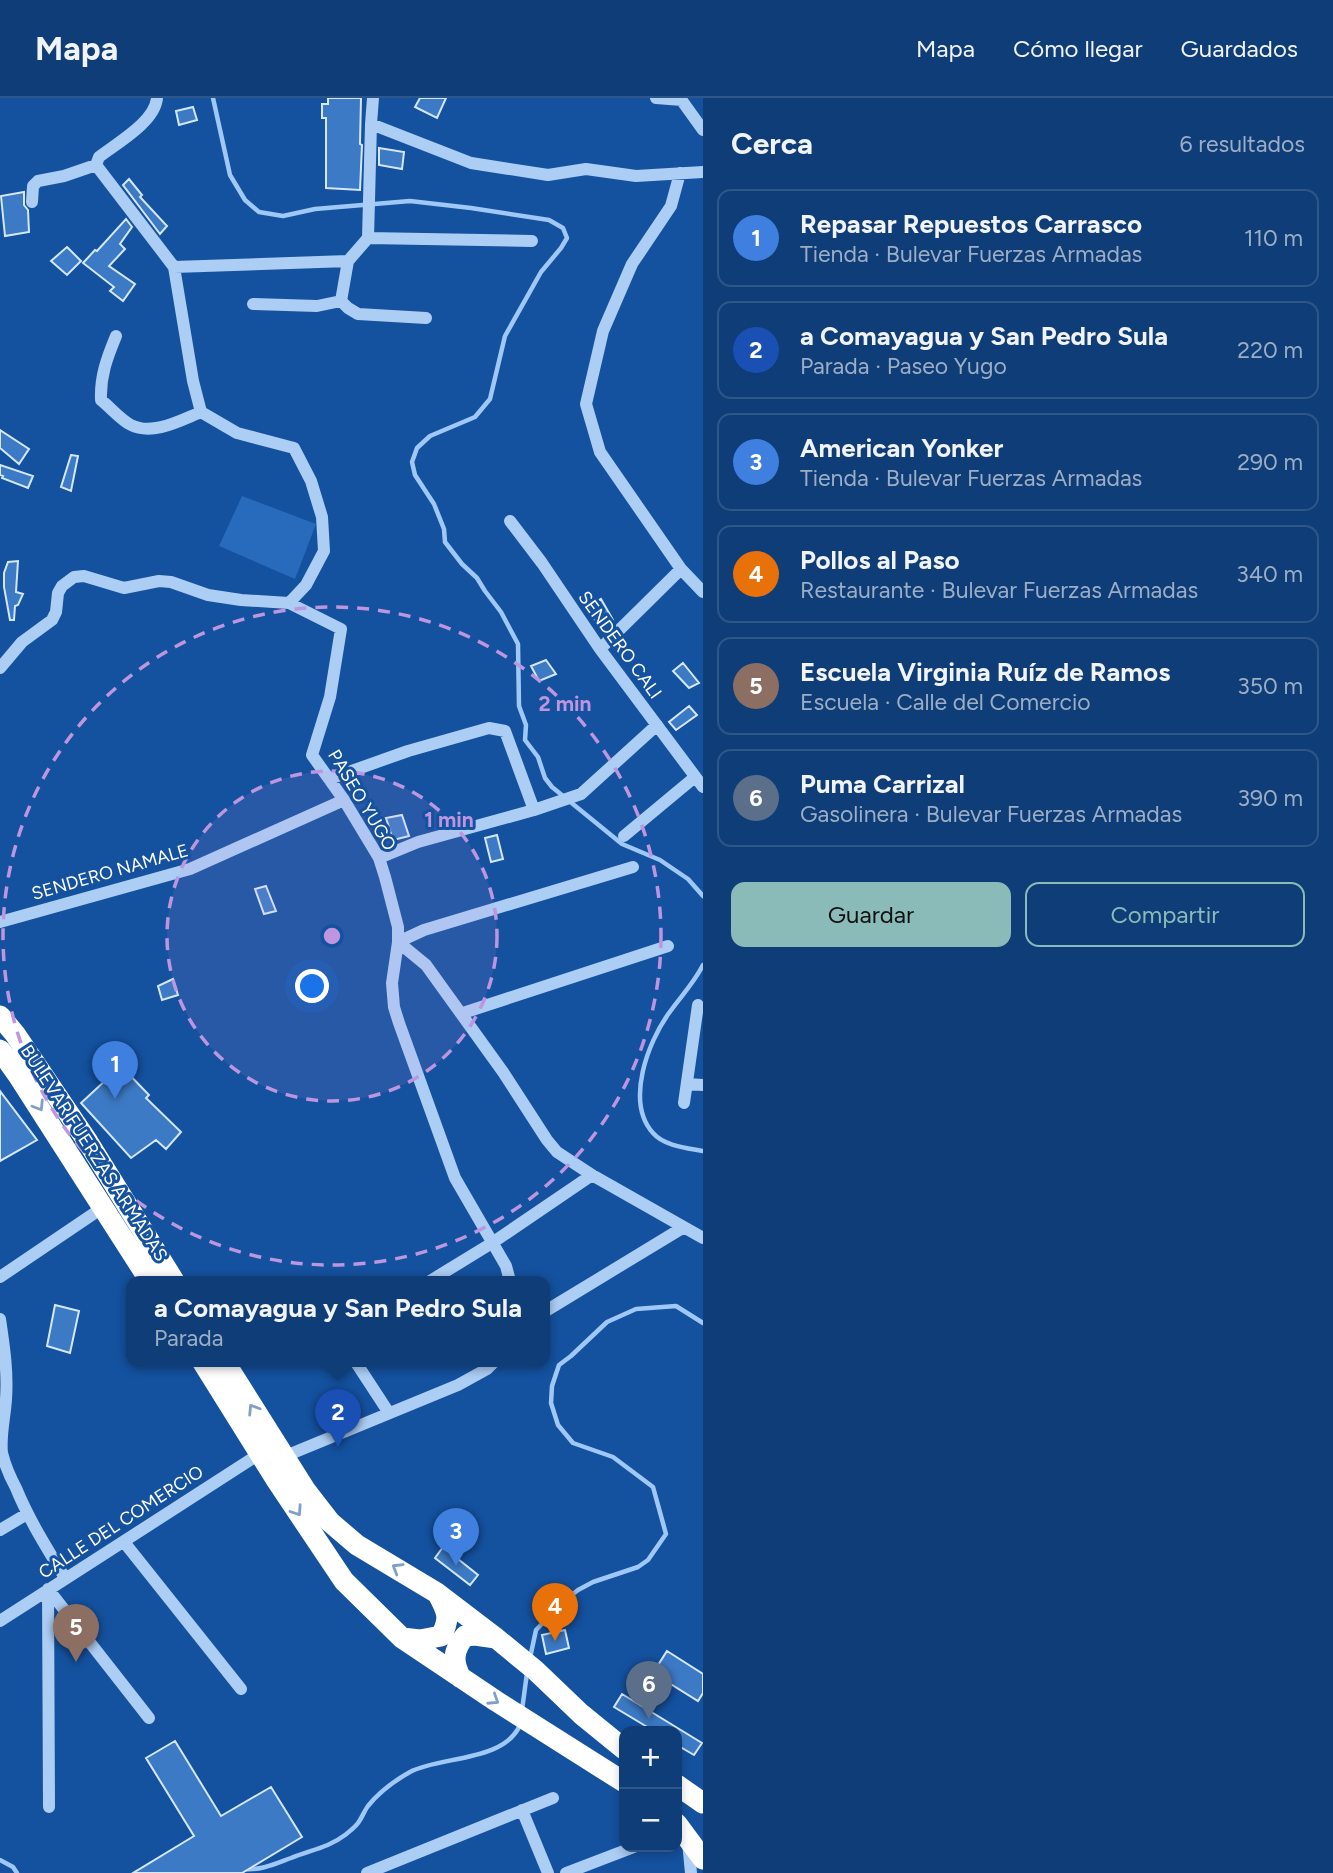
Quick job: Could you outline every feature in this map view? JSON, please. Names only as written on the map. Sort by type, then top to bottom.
[{"type":"highway","name":"BULEVAR FUERZAS ARMADAS","points":[[0,1016],[88,1142],[171,1276]]},
{"type":"highway","name":"BULEVAR FUERZAS ARMADAS","points":[[0,1050],[19,1074],[147,1276]]},
{"type":"highway","points":[[206,1367],[344,1581],[402,1638],[619,1779]]},
{"type":"highway","points":[[228,1367],[283,1457],[330,1522],[357,1545],[437,1593],[496,1638],[619,1745]]},
{"type":"highway","points":[[402,1638],[420,1640],[442,1636],[448,1618],[437,1593]]},
{"type":"highway","points":[[461,1678],[456,1668],[455,1654],[458,1644],[465,1636],[496,1638]]},
{"type":"highway","points":[[682,1788],[703,1803]]},
{"type":"highway","points":[[689,1832],[703,1859]]},
{"type":"street","points":[[32,202],[33,186],[38,181],[96,165],[99,158],[145,121],[156,107],[157,98]]},
{"type":"street","points":[[341,301],[348,261],[368,238],[373,98]]},
{"type":"street","points":[[656,98],[681,99],[703,130]]},
{"type":"street","points":[[371,124],[471,163],[548,175],[586,169],[636,176],[703,172]]},
{"type":"street","points":[[96,165],[174,267],[193,381],[201,412],[237,433],[294,449],[311,481],[322,517],[324,551],[306,585],[289,603]]},
{"type":"street","points":[[680,173],[671,206],[632,264],[603,331],[586,404],[600,452],[681,569],[703,592]]},
{"type":"street","points":[[368,238],[533,241]]},
{"type":"street","points":[[174,267],[348,261]]},
{"type":"street","points":[[253,304],[317,306],[341,301]]},
{"type":"street","points":[[341,301],[358,314],[426,318]]},
{"type":"street","points":[[116,336],[104,366],[100,384],[101,400],[130,425],[146,430],[172,424],[201,412]]},
{"type":"street","name":"SENDERO CALI","points":[[510,521],[600,649],[699,782]]},
{"type":"street","points":[[600,649],[681,569]]},
{"type":"street","name":"PASEO YUGO","points":[[0,667],[22,642],[52,620],[56,612],[58,593],[62,586],[75,577],[84,576],[124,588],[159,581],[171,582],[208,595],[289,603],[341,629],[330,697],[312,755],[344,800],[379,858],[398,927],[393,983],[394,1007],[456,1178],[506,1265],[509,1276]]},
{"type":"street","points":[[379,858],[418,842],[581,794],[657,725]]},
{"type":"street","points":[[329,779],[408,751],[489,728],[505,731],[534,810]]},
{"type":"street","points":[[624,836],[699,782]]},
{"type":"street","name":"SENDERO NAMALE","points":[[0,922],[190,869],[344,800]]},
{"type":"street","points":[[633,867],[424,930],[398,942],[426,965],[463,1013],[557,1152],[703,1238]]},
{"type":"street","points":[[463,1013],[668,946]]},
{"type":"street","points":[[684,1103],[698,1005]]},
{"type":"street","points":[[687,1084],[703,1085]]},
{"type":"street","points":[[438,1276],[592,1175]]},
{"type":"street","points":[[0,1277],[102,1208]]},
{"type":"street","points":[[550,1308],[684,1227]]},
{"type":"street","points":[[0,1319],[7,1378],[1,1434],[6,1467],[27,1514],[65,1578]]},
{"type":"street","points":[[359,1367],[389,1413]]},
{"type":"street","points":[[283,1457],[458,1385],[490,1367]]},
{"type":"street","name":"CALLE DEL COMERCIO","points":[[0,1620],[261,1453]]},
{"type":"street","points":[[0,1530],[27,1514]]},
{"type":"street","points":[[124,1542],[241,1689]]},
{"type":"street","points":[[48,1589],[149,1718]]},
{"type":"street","points":[[48,1589],[49,1807]]},
{"type":"street","points":[[368,1873],[553,1798]]},
{"type":"street","points":[[522,1810],[548,1873]]},
{"type":"street","points":[[689,1832],[691,1873]]},
{"type":"street","points":[[566,1873],[621,1852]]},
{"type":"shaded area","points":[[242,496],[316,524],[295,579],[219,546]]},
{"type":"building","points":[[328,98],[361,98],[360,190],[326,188],[326,118],[322,118],[322,104],[328,104]]},
{"type":"building","points":[[420,98],[446,98],[437,118],[415,107]]},
{"type":"building","points":[[193,107],[197,120],[179,125],[176,111]]},
{"type":"building","points":[[379,148],[404,152],[402,169],[379,165]]},
{"type":"building","points":[[129,179],[142,195],[140,197],[167,226],[160,234],[123,185]]},
{"type":"building","points":[[24,192],[29,232],[5,236],[1,196]]},
{"type":"building","points":[[126,219],[132,227],[120,244],[125,249],[109,266],[135,284],[123,301],[110,291],[114,287],[83,263]]},
{"type":"building","points":[[67,247],[81,261],[67,275],[51,261]]},
{"type":"building","points":[[0,430],[29,449],[19,464],[0,448]]},
{"type":"building","points":[[71,455],[78,456],[71,491],[61,487]]},
{"type":"building","points":[[0,465],[33,476],[28,488],[2,478]]},
{"type":"building","points":[[18,561],[16,592],[23,594],[15,606],[14,620],[10,620],[4,573],[8,562]]},
{"type":"building","points":[[601,599],[613,620],[601,628],[586,608]]},
{"type":"building","points":[[546,660],[556,674],[539,681],[531,666]]},
{"type":"building","points":[[683,663],[699,683],[689,688],[673,671]]},
{"type":"building","points":[[689,706],[697,715],[676,730],[669,722]]},
{"type":"building","points":[[402,815],[409,836],[393,840],[386,818]]},
{"type":"building","points":[[497,835],[503,859],[491,862],[485,838]]},
{"type":"building","points":[[266,886],[276,911],[264,914],[255,889]]},
{"type":"building","points":[[173,979],[178,995],[162,1000],[158,986]]},
{"type":"building","points":[[121,1066],[149,1095],[146,1098],[181,1132],[166,1149],[156,1140],[131,1158],[81,1103]]},
{"type":"building","points":[[0,1091],[37,1140],[0,1161]]},
{"type":"building","points":[[55,1305],[79,1311],[70,1353],[47,1346]]},
{"type":"building","points":[[443,1547],[478,1575],[470,1585],[435,1558]]},
{"type":"building","points":[[565,1630],[569,1648],[546,1654],[542,1635]]},
{"type":"building","points":[[667,1651],[703,1674],[703,1693],[698,1701],[653,1673]]},
{"type":"building","points":[[622,1694],[674,1726],[646,1726],[614,1707]]},
{"type":"building","points":[[682,1731],[702,1743],[694,1755],[682,1748]]},
{"type":"building","points":[[175,1741],[221,1816],[271,1787],[302,1837],[242,1873],[133,1873],[194,1836],[146,1758]]},
{"type":"waterway","points":[[213,98],[230,175],[245,200],[259,212],[283,216],[315,209],[410,201],[549,220],[563,228],[567,238],[541,272],[505,336],[490,399],[475,417],[430,436],[417,448],[412,462],[415,475],[434,504],[444,529],[445,542],[477,578],[501,612],[518,644],[519,706],[526,725],[525,740],[538,757],[545,778],[552,787],[622,844],[660,860],[688,879],[703,896]]},
{"type":"waterway","points":[[703,965],[661,1025],[647,1056],[640,1089],[645,1120],[653,1133],[669,1144],[703,1151]]},
{"type":"waterway","points":[[530,1658],[536,1630],[563,1602],[593,1582],[638,1567],[648,1560],[666,1534],[653,1487],[613,1457],[573,1443],[558,1425],[551,1403],[552,1386],[559,1365],[607,1322],[636,1309],[676,1306],[703,1323]]},
{"type":"waterway","points":[[522,1710],[527,1673]]},
{"type":"waterway","points":[[244,1869],[268,1866],[332,1843],[355,1826],[382,1791],[398,1779],[423,1767],[486,1752],[500,1746],[512,1737],[520,1725]]},
{"type":"waterway","points":[[0,1860],[13,1867],[17,1873]]},
{"type":"place","name":"Repasar Repuestos Carrasco","points":[[115,1099]]},
{"type":"place","name":"a Comayagua y San Pedro Sula","points":[[338,1447]]},
{"type":"place","name":"American Yonker","points":[[456,1566]]},
{"type":"place","name":"Pollos al Paso","points":[[555,1641]]},
{"type":"place","name":"Escuela Virginia Ruíz de Ramos","points":[[76,1662]]},
{"type":"place","name":"Puma Carrizal","points":[[649,1719]]}]
